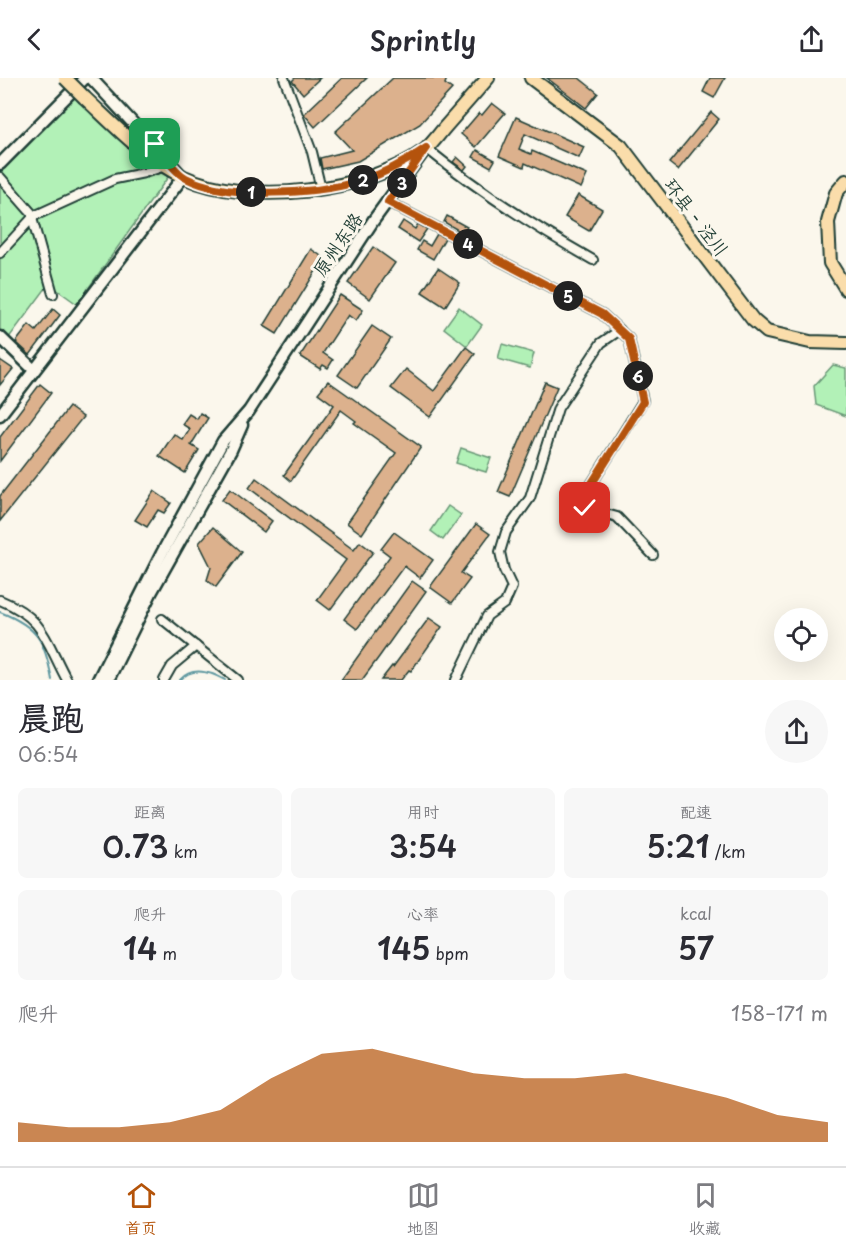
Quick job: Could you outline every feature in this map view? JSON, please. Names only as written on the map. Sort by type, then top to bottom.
[{"type":"main road","points":[[65,78],[150,157],[183,177],[203,185],[260,193],[337,187],[374,176],[405,163],[426,148]]},
{"type":"main road","points":[[0,164],[86,78]]},
{"type":"main road","points":[[91,78],[183,177]]},
{"type":"main road","name":"原州东路","points":[[98,680],[166,555],[231,450],[249,411],[373,221],[426,148],[488,78]]},
{"type":"main road","name":"环县 - 泾川","points":[[531,78],[621,146],[753,320],[766,332],[810,342],[846,343]]},
{"type":"main road","points":[[0,415],[183,177]]},
{"type":"main road","points":[[846,181],[837,193],[828,222],[830,264],[846,289]]},
{"type":"main road","points":[[0,338],[34,370]]},
{"type":"main road","name":"原州东路","points":[[108,680],[166,555]]},
{"type":"street","points":[[284,78],[312,152],[321,189]]},
{"type":"street","points":[[426,148],[458,175],[522,219],[593,260]]},
{"type":"street","points":[[0,253],[33,217],[115,179],[165,166]]},
{"type":"street","points":[[0,177],[33,217],[53,294]]},
{"type":"street","points":[[388,202],[602,314],[629,339],[643,402],[584,496],[585,508],[617,517],[653,555]]},
{"type":"street","points":[[456,680],[487,616],[505,603],[512,587],[504,570],[500,552],[506,532],[530,498],[558,408],[601,343],[620,330]]},
{"type":"street","points":[[0,600],[21,610],[36,622],[46,636],[67,680]]},
{"type":"street","points":[[162,619],[238,680]]},
{"type":"street","points":[[164,680],[172,666],[196,646]]},
{"type":"green space","points":[[74,96],[168,177],[77,304],[49,284],[8,339],[0,332],[0,172]]},
{"type":"green space","points":[[459,307],[482,325],[467,346],[444,328]]},
{"type":"green space","points":[[502,344],[534,353],[530,368],[498,359]]},
{"type":"green space","points":[[833,365],[846,368],[846,416],[816,405],[814,386]]},
{"type":"green space","points":[[461,448],[491,458],[486,472],[456,463]]},
{"type":"green space","points":[[448,506],[461,515],[443,540],[431,531]]},
{"type":"building","points":[[295,78],[320,78],[303,94],[292,81]]},
{"type":"building","points":[[342,78],[367,78],[315,127],[304,114]]},
{"type":"building","points":[[393,78],[447,78],[445,84],[452,89],[420,124],[358,161],[322,169],[320,158],[352,150],[335,132]]},
{"type":"building","points":[[547,78],[579,78],[598,93],[586,108]]},
{"type":"building","points":[[710,78],[725,78],[714,98],[703,92]]},
{"type":"building","points":[[492,103],[505,113],[476,147],[461,134],[479,113],[482,115]]},
{"type":"building","points":[[711,112],[719,119],[678,170],[669,163]]},
{"type":"building","points":[[516,117],[584,147],[579,158],[525,134],[519,149],[531,154],[532,151],[587,175],[581,188],[525,163],[524,167],[499,156]]},
{"type":"building","points":[[477,150],[495,160],[491,167],[473,157]]},
{"type":"building","points":[[457,157],[467,166],[464,170],[453,162]]},
{"type":"building","points":[[578,195],[602,209],[589,231],[565,217]]},
{"type":"building","points":[[447,216],[467,227],[463,233],[444,222]]},
{"type":"building","points":[[403,221],[415,229],[418,224],[427,229],[418,242],[398,229]]},
{"type":"building","points":[[437,234],[445,238],[433,259],[417,250],[422,241],[430,246]]},
{"type":"building","points":[[373,247],[395,263],[370,299],[348,283]]},
{"type":"building","points":[[311,249],[324,258],[277,334],[264,326]]},
{"type":"building","points":[[438,268],[460,283],[445,307],[422,292]]},
{"type":"building","points":[[340,295],[363,310],[356,321],[348,315],[323,353],[333,360],[328,368],[323,365],[320,369],[300,356]]},
{"type":"building","points":[[53,309],[60,315],[30,355],[16,342],[29,325],[36,331]]},
{"type":"building","points":[[372,326],[391,339],[357,388],[338,375]]},
{"type":"building","points":[[466,347],[475,354],[430,417],[391,388],[406,369],[434,391]]},
{"type":"building","points":[[0,360],[13,369],[0,385]]},
{"type":"building","points":[[328,381],[421,447],[362,534],[347,523],[396,453],[354,423],[356,421],[341,410],[291,481],[284,475],[334,405],[318,393]]},
{"type":"building","points":[[545,382],[557,387],[510,497],[498,492]]},
{"type":"building","points":[[40,384],[51,393],[0,461],[0,437]]},
{"type":"building","points":[[69,407],[83,417],[0,521],[0,496]]},
{"type":"building","points":[[200,413],[208,418],[191,445],[199,450],[185,473],[159,456],[174,434],[183,440],[190,429],[182,424],[189,414],[197,419]]},
{"type":"building","points":[[256,478],[354,550],[360,542],[373,552],[330,610],[317,600],[346,560],[249,488]]},
{"type":"building","points":[[230,489],[272,521],[264,532],[222,500]]},
{"type":"building","points":[[154,491],[171,503],[164,513],[158,510],[147,527],[135,520]]},
{"type":"building","points":[[476,524],[490,534],[461,573],[470,579],[452,603],[430,587]]},
{"type":"building","points":[[213,527],[242,552],[216,587],[207,580],[211,567],[199,543]]},
{"type":"building","points":[[394,532],[433,560],[420,578],[404,566],[357,629],[344,619],[390,556],[381,549]]},
{"type":"building","points":[[412,581],[426,591],[379,657],[362,680],[341,680]]},
{"type":"building","points":[[429,618],[442,627],[411,671],[409,670],[401,680],[381,680],[393,667]]},
{"type":"waterway","points":[[0,612],[23,623],[38,637],[46,655],[52,680]]},
{"type":"waterway","points":[[180,680],[196,672],[208,673],[225,680]]},
{"type":"route","points":[[155,144],[183,177],[203,185],[260,193],[337,187],[363,180],[405,163],[426,148],[388,202],[602,314],[629,339],[643,402],[584,496],[585,508]]}]
